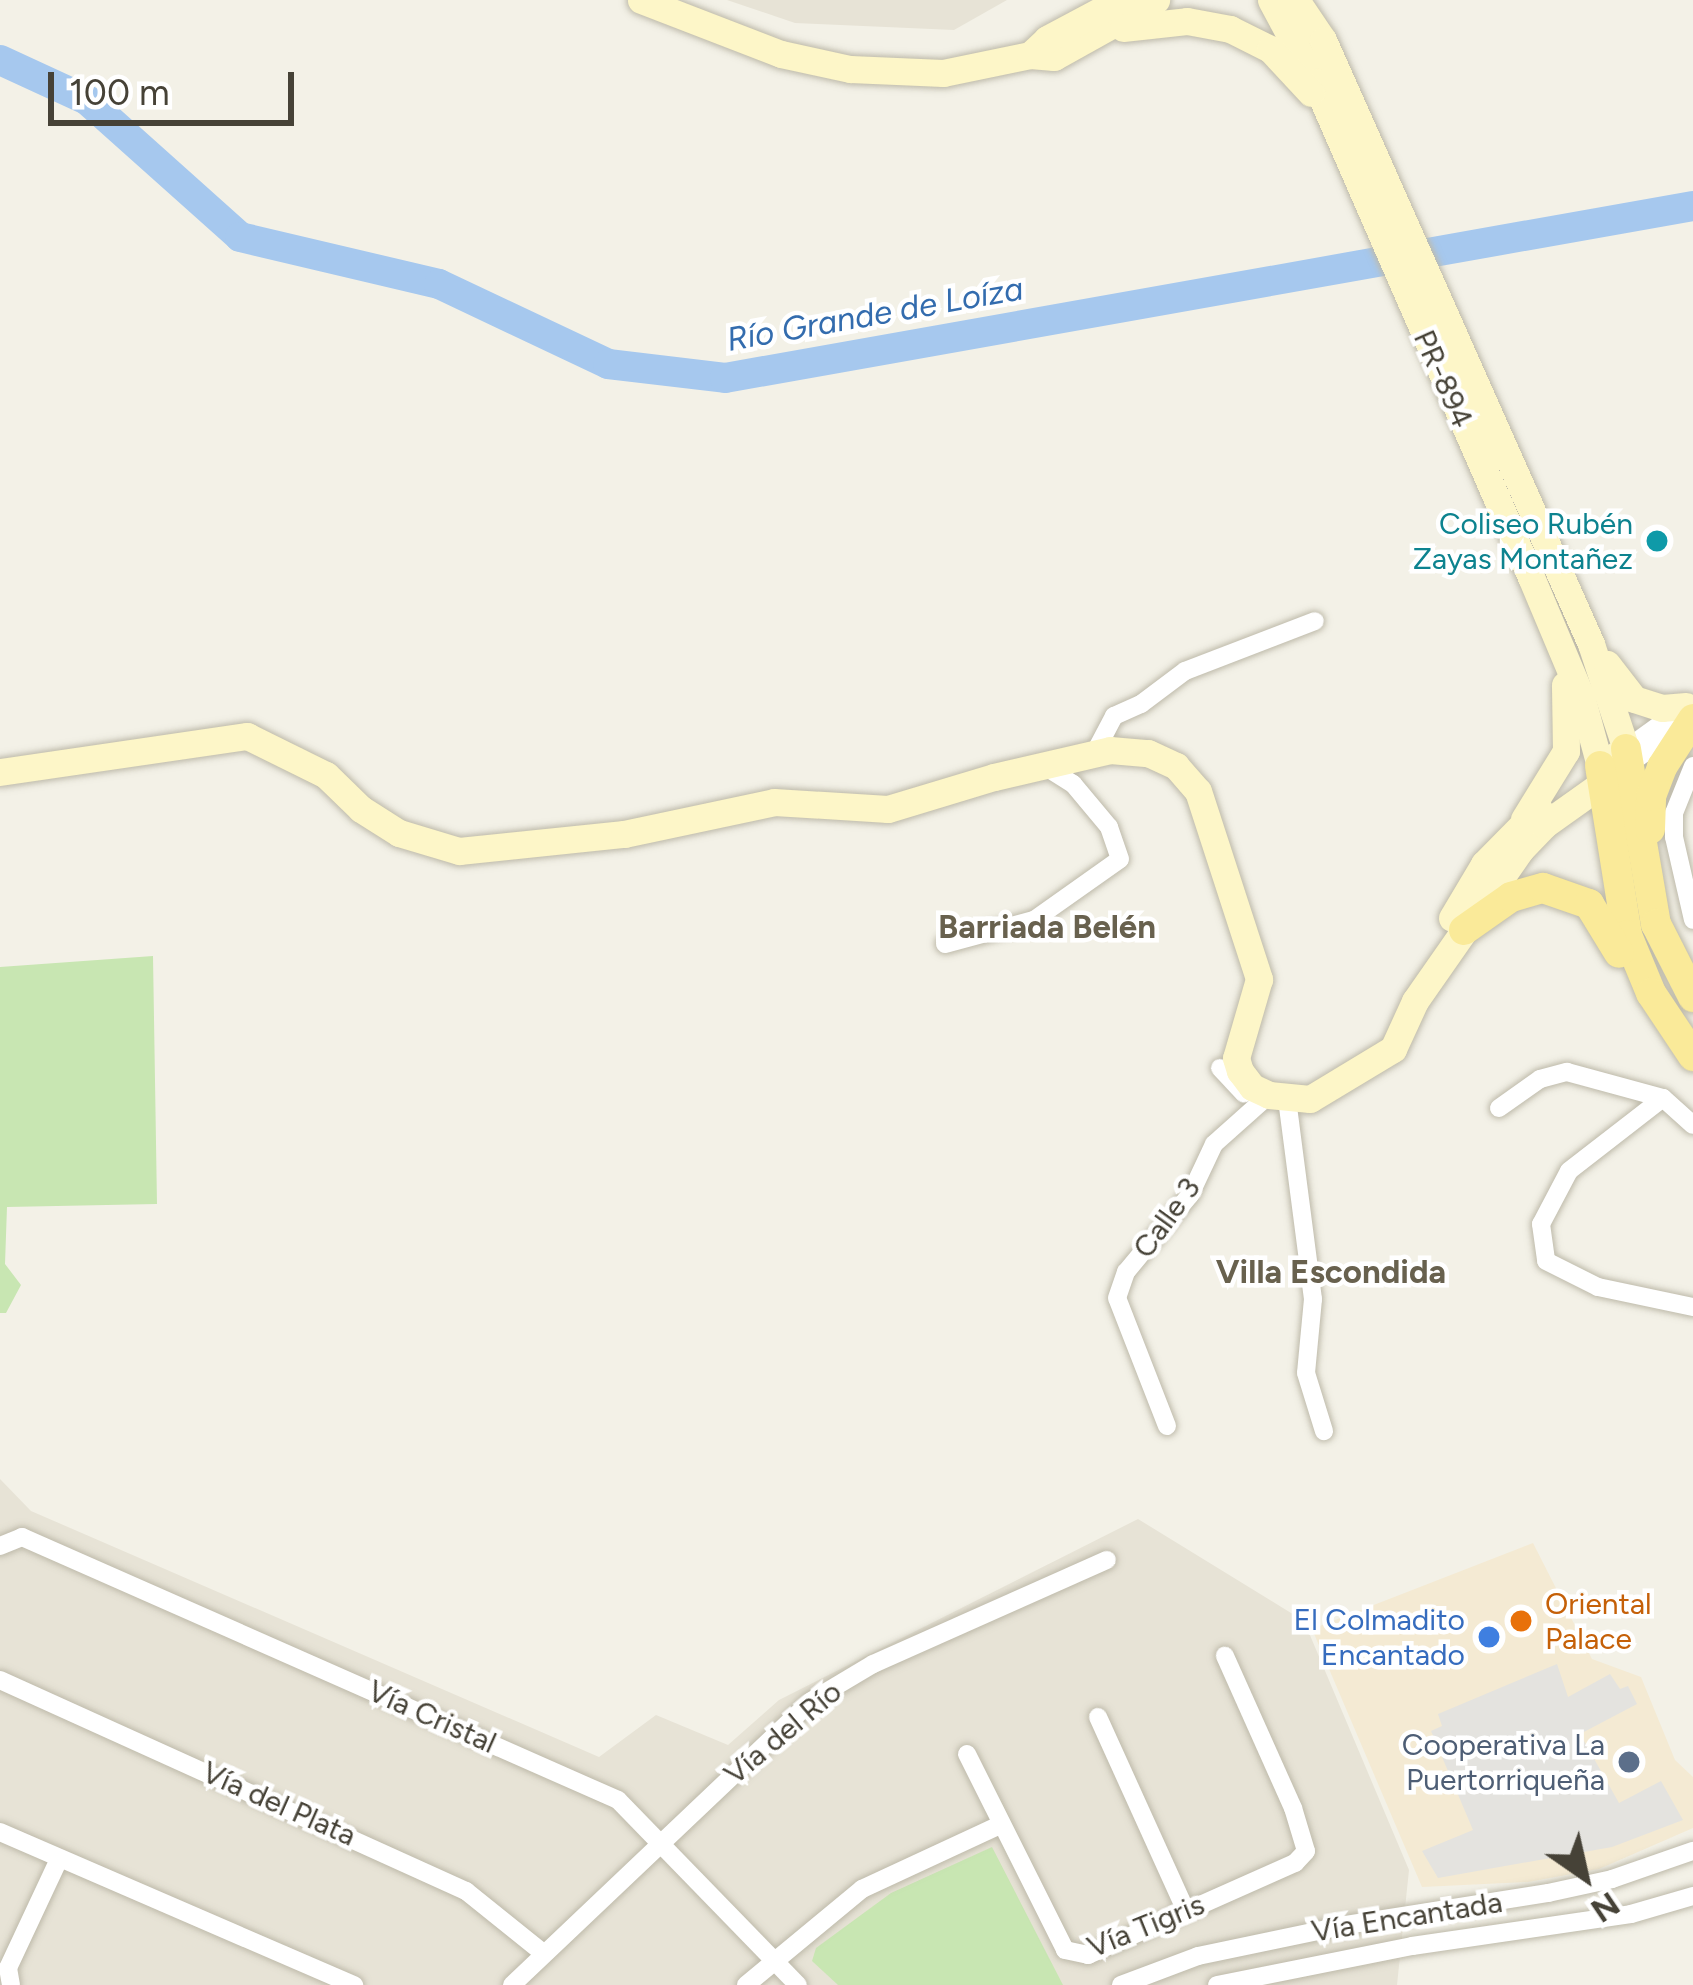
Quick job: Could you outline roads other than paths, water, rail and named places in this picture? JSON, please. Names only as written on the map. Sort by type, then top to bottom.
[{"type":"main road","points":[[641,0],[782,54],[850,69],[943,73],[1030,56],[1054,57],[1156,0]]},
{"type":"main road","points":[[1030,56],[1047,39],[1120,0]]},
{"type":"main road","name":"PR-894","points":[[1271,0],[1335,101],[1502,477],[1591,644],[1614,766]]},
{"type":"main road","name":"PR-894","points":[[1296,0],[1323,40],[1335,101]]},
{"type":"main road","points":[[1310,0],[1323,40]]},
{"type":"main road","points":[[1101,34],[1160,21],[1229,29],[1270,49],[1335,101]]},
{"type":"main road","name":"PR-894","points":[[1502,477],[1562,652],[1614,766]]},
{"type":"main road","points":[[1591,644],[1634,699],[1691,711],[1652,796],[1654,864],[1646,881]]},
{"type":"main road","points":[[1438,968],[1449,924],[1484,865],[1524,819],[1565,751],[1562,652]]},
{"type":"main road","points":[[0,772],[247,736],[326,775],[361,808],[399,833],[459,850],[624,834],[774,802],[888,809],[1042,765],[1094,754],[1148,753],[1176,766],[1198,791],[1259,979],[1236,1058],[1244,1079],[1271,1100],[1325,1095],[1393,1049],[1438,968],[1533,835],[1614,766]]},
{"type":"main road","points":[[1524,819],[1614,766]]},
{"type":"main road","points":[[1614,766],[1656,924],[1693,997]]},
{"type":"main road","points":[[1614,766],[1624,922],[1638,966],[1693,1056]]},
{"type":"main road","points":[[1464,930],[1525,892],[1543,888],[1578,898],[1599,914],[1648,1008],[1667,1020]]},
{"type":"street","points":[[1094,754],[1114,716],[1141,704],[1185,671],[1315,621]]},
{"type":"street","points":[[1614,766],[1691,711]]},
{"type":"street","points":[[945,944],[1034,920],[1120,859],[1109,827],[1073,784],[1042,765]]},
{"type":"street","points":[[1693,766],[1674,813],[1674,837],[1693,920]]},
{"type":"street","points":[[1220,1069],[1271,1100],[1313,1299],[1306,1373],[1324,1431]]},
{"type":"street","points":[[1498,1108],[1540,1079],[1568,1072],[1663,1099],[1693,1125]]},
{"type":"street","points":[[1663,1099],[1569,1171],[1540,1224],[1546,1261],[1598,1287],[1693,1307]]},
{"type":"street","name":"Calle 3","points":[[1168,1426],[1117,1298],[1126,1272],[1190,1195],[1214,1144],[1271,1100]]},
{"type":"street","name":"Vía Cristal","points":[[5,1544],[22,1538],[619,1800],[798,1985]]},
{"type":"street","name":"Vía del Río","points":[[512,1985],[812,1701],[873,1664],[1107,1560]]},
{"type":"street","name":"Vía Tigris","points":[[967,1754],[1065,1950],[1088,1954],[1295,1863],[1306,1851],[1303,1832],[1226,1656]]},
{"type":"street","name":"Vía del Plata","points":[[0,1680],[466,1891],[543,1953]]},
{"type":"street","points":[[1098,1717],[1186,1911]]},
{"type":"street","points":[[746,1985],[862,1889],[1000,1825]]},
{"type":"street","points":[[0,1832],[354,1985]]},
{"type":"street","name":"Vía Encantada","points":[[1121,1985],[1198,1956],[1346,1925],[1548,1893],[1612,1879],[1693,1850]]},
{"type":"street","points":[[11,1985],[8,1968],[59,1859]]},
{"type":"street","name":"Vía Encantada","points":[[1217,1985],[1412,1946],[1631,1914],[1693,1896]]},
{"type":"waterway","name":"Río Grande de Loíza","points":[[0,60],[87,100],[240,237],[439,284],[608,364],[725,378],[1693,206]]},
{"type":"place","name":"Coliseo Rubén Zayas Montañez","points":[[1657,541]]},
{"type":"place","name":"Oriental Palace","points":[[1521,1621]]},
{"type":"place","name":"El Colmadito Encantado","points":[[1489,1637]]},
{"type":"place","name":"Cooperativa La Puertorriqueña","points":[[1629,1762]]},
{"type":"district","name":"Barriada Belén","points":[[1047,927]]},
{"type":"district","name":"Villa Escondida","points":[[1331,1272]]}]
